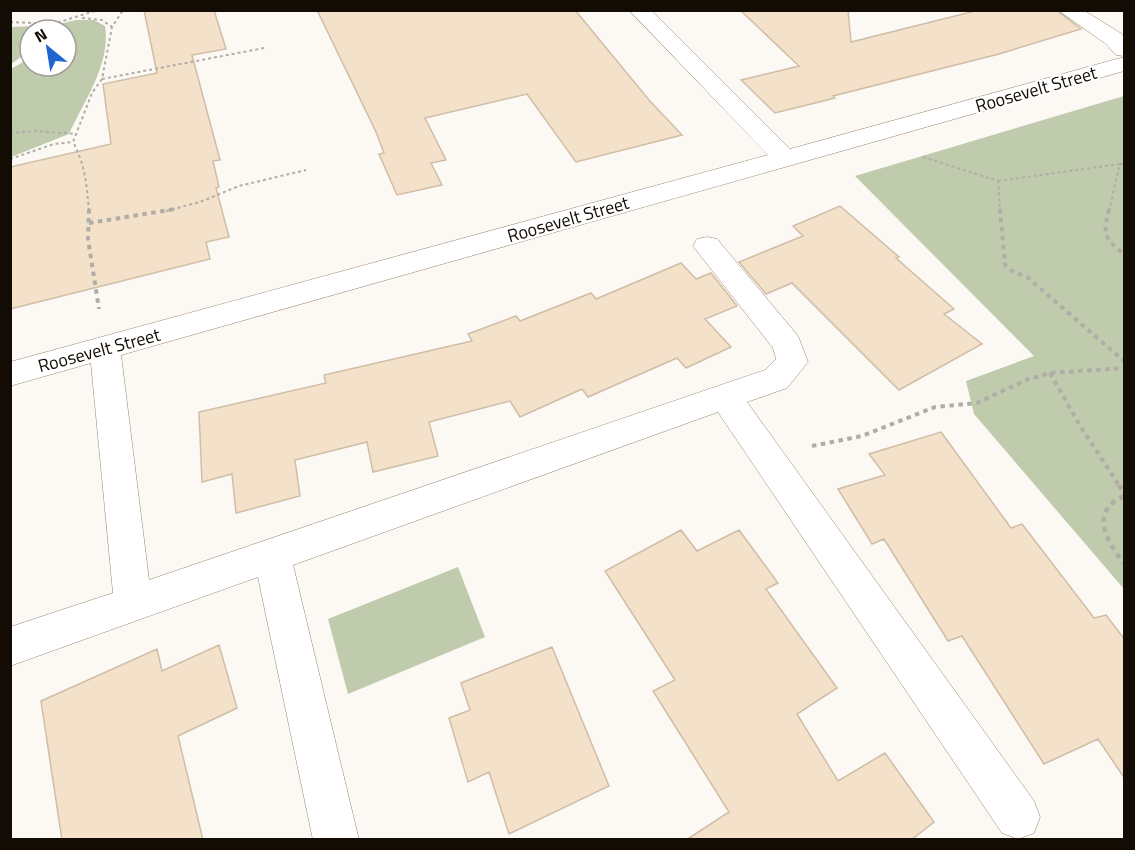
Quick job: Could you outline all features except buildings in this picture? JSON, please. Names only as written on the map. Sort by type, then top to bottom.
[{"type":"street","points":[[639,10],[786,159]]},
{"type":"street","points":[[1068,10],[1114,39],[1125,50]]},
{"type":"street","name":"Roosevelt Street","points":[[10,374],[1125,64]]},
{"type":"street","points":[[10,647],[776,379],[792,362],[787,344],[707,246]]},
{"type":"street","points":[[105,348],[133,605]]},
{"type":"street","points":[[725,397],[1018,817]]},
{"type":"street","points":[[272,556],[336,840]]},
{"type":"path","points":[[75,18],[98,10]]},
{"type":"path","points":[[105,348],[88,239],[86,175],[73,141],[92,93],[102,79],[112,27],[123,10]]},
{"type":"path","points":[[78,18],[99,18],[112,27]]},
{"type":"path","points":[[102,79],[264,48]]},
{"type":"path","points":[[10,133],[37,130],[76,134]]},
{"type":"path","points":[[884,132],[913,153],[998,181],[1122,164],[1104,230],[1107,240],[1125,254]]},
{"type":"path","points":[[10,159],[54,144],[73,141]]},
{"type":"path","points":[[89,223],[201,202],[239,186],[306,170]]},
{"type":"path","points":[[998,181],[1005,265],[1012,271],[1027,277],[1125,361]]},
{"type":"path","points":[[767,455],[862,436],[935,407],[977,404],[1026,380],[1050,373],[1125,368]]},
{"type":"path","points":[[1050,373],[1125,494],[1108,506],[1103,518],[1105,534],[1113,550],[1125,563]]},
{"type":"green space","points":[[78,20],[94,20],[105,26],[106,40],[100,68],[69,134],[11,157],[11,69],[18,65],[18,78],[78,78]]},
{"type":"green space","points":[[11,27],[18,27],[18,59],[11,64]]},
{"type":"green space","points":[[1124,96],[1124,589],[974,414],[966,381],[1034,356],[855,176]]},
{"type":"green space","points":[[458,567],[485,637],[348,694],[328,619]]}]
